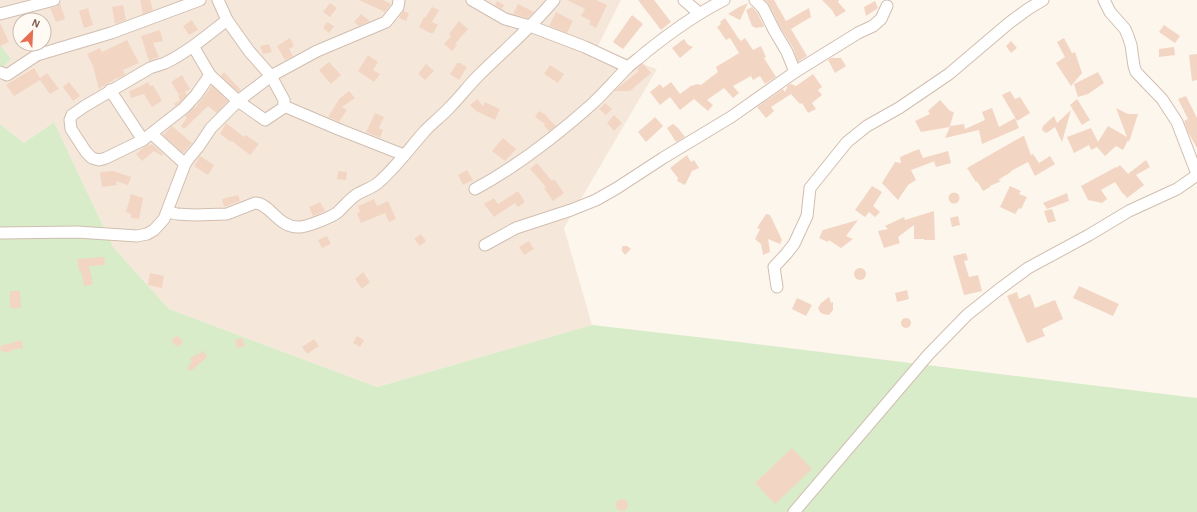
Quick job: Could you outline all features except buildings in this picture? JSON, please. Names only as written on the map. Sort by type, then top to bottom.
[{"type":"street","points":[[0,14],[54,0]]},
{"type":"street","points":[[0,72],[7,75],[37,55],[118,31],[200,0]]},
{"type":"street","points":[[193,46],[210,75],[238,101],[265,120],[283,108],[284,100],[271,76],[249,51],[227,20],[218,0]]},
{"type":"street","points":[[0,233],[77,232],[137,236],[147,234],[154,230],[168,212],[185,164],[211,128],[238,101],[271,76],[317,51],[386,22],[398,7],[399,0]]},
{"type":"street","points":[[472,0],[505,19],[530,26],[585,47],[628,67]]},
{"type":"street","points":[[168,212],[194,215],[228,214],[255,203],[259,203],[282,223],[290,226],[299,227],[330,217],[355,195],[378,183],[425,131],[451,107],[478,76],[530,26],[554,0]]},
{"type":"street","points":[[684,0],[699,13]]},
{"type":"street","points":[[475,189],[491,181],[571,122],[605,91],[628,67],[666,36],[699,13],[724,0]]},
{"type":"street","points":[[755,0],[763,8],[796,72]]},
{"type":"street","points":[[777,287],[774,267],[794,244],[807,216],[810,188],[846,142],[867,126],[899,108],[949,74],[1009,22],[1043,0]]},
{"type":"street","points":[[794,512],[928,355],[973,310],[1028,268],[1089,235],[1129,211],[1177,189],[1197,175],[1177,122],[1162,99],[1136,72],[1131,45],[1125,29],[1110,12],[1104,0]]},
{"type":"street","points":[[485,245],[516,228],[572,210],[596,200],[617,188],[730,117],[796,72],[858,33],[873,26],[881,19],[885,2]]},
{"type":"street","points":[[210,75],[184,108],[148,137],[106,158],[100,160],[92,158],[86,152],[71,129],[70,120],[72,115],[110,90],[150,68],[164,64],[193,46],[227,20]]},
{"type":"street","points":[[110,90],[148,137],[185,164]]},
{"type":"street","points":[[284,106],[404,155]]},
{"type":"shaded area","points":[[0,0],[621,0],[597,48],[657,69],[564,228],[592,325],[377,387],[169,309],[113,247],[54,122],[24,143],[0,124]]},
{"type":"green space","points":[[0,45],[11,59],[0,70]]},
{"type":"green space","points":[[54,122],[113,247],[169,309],[377,387],[592,325],[1197,398],[1197,512],[0,512],[0,124],[24,143]]}]
